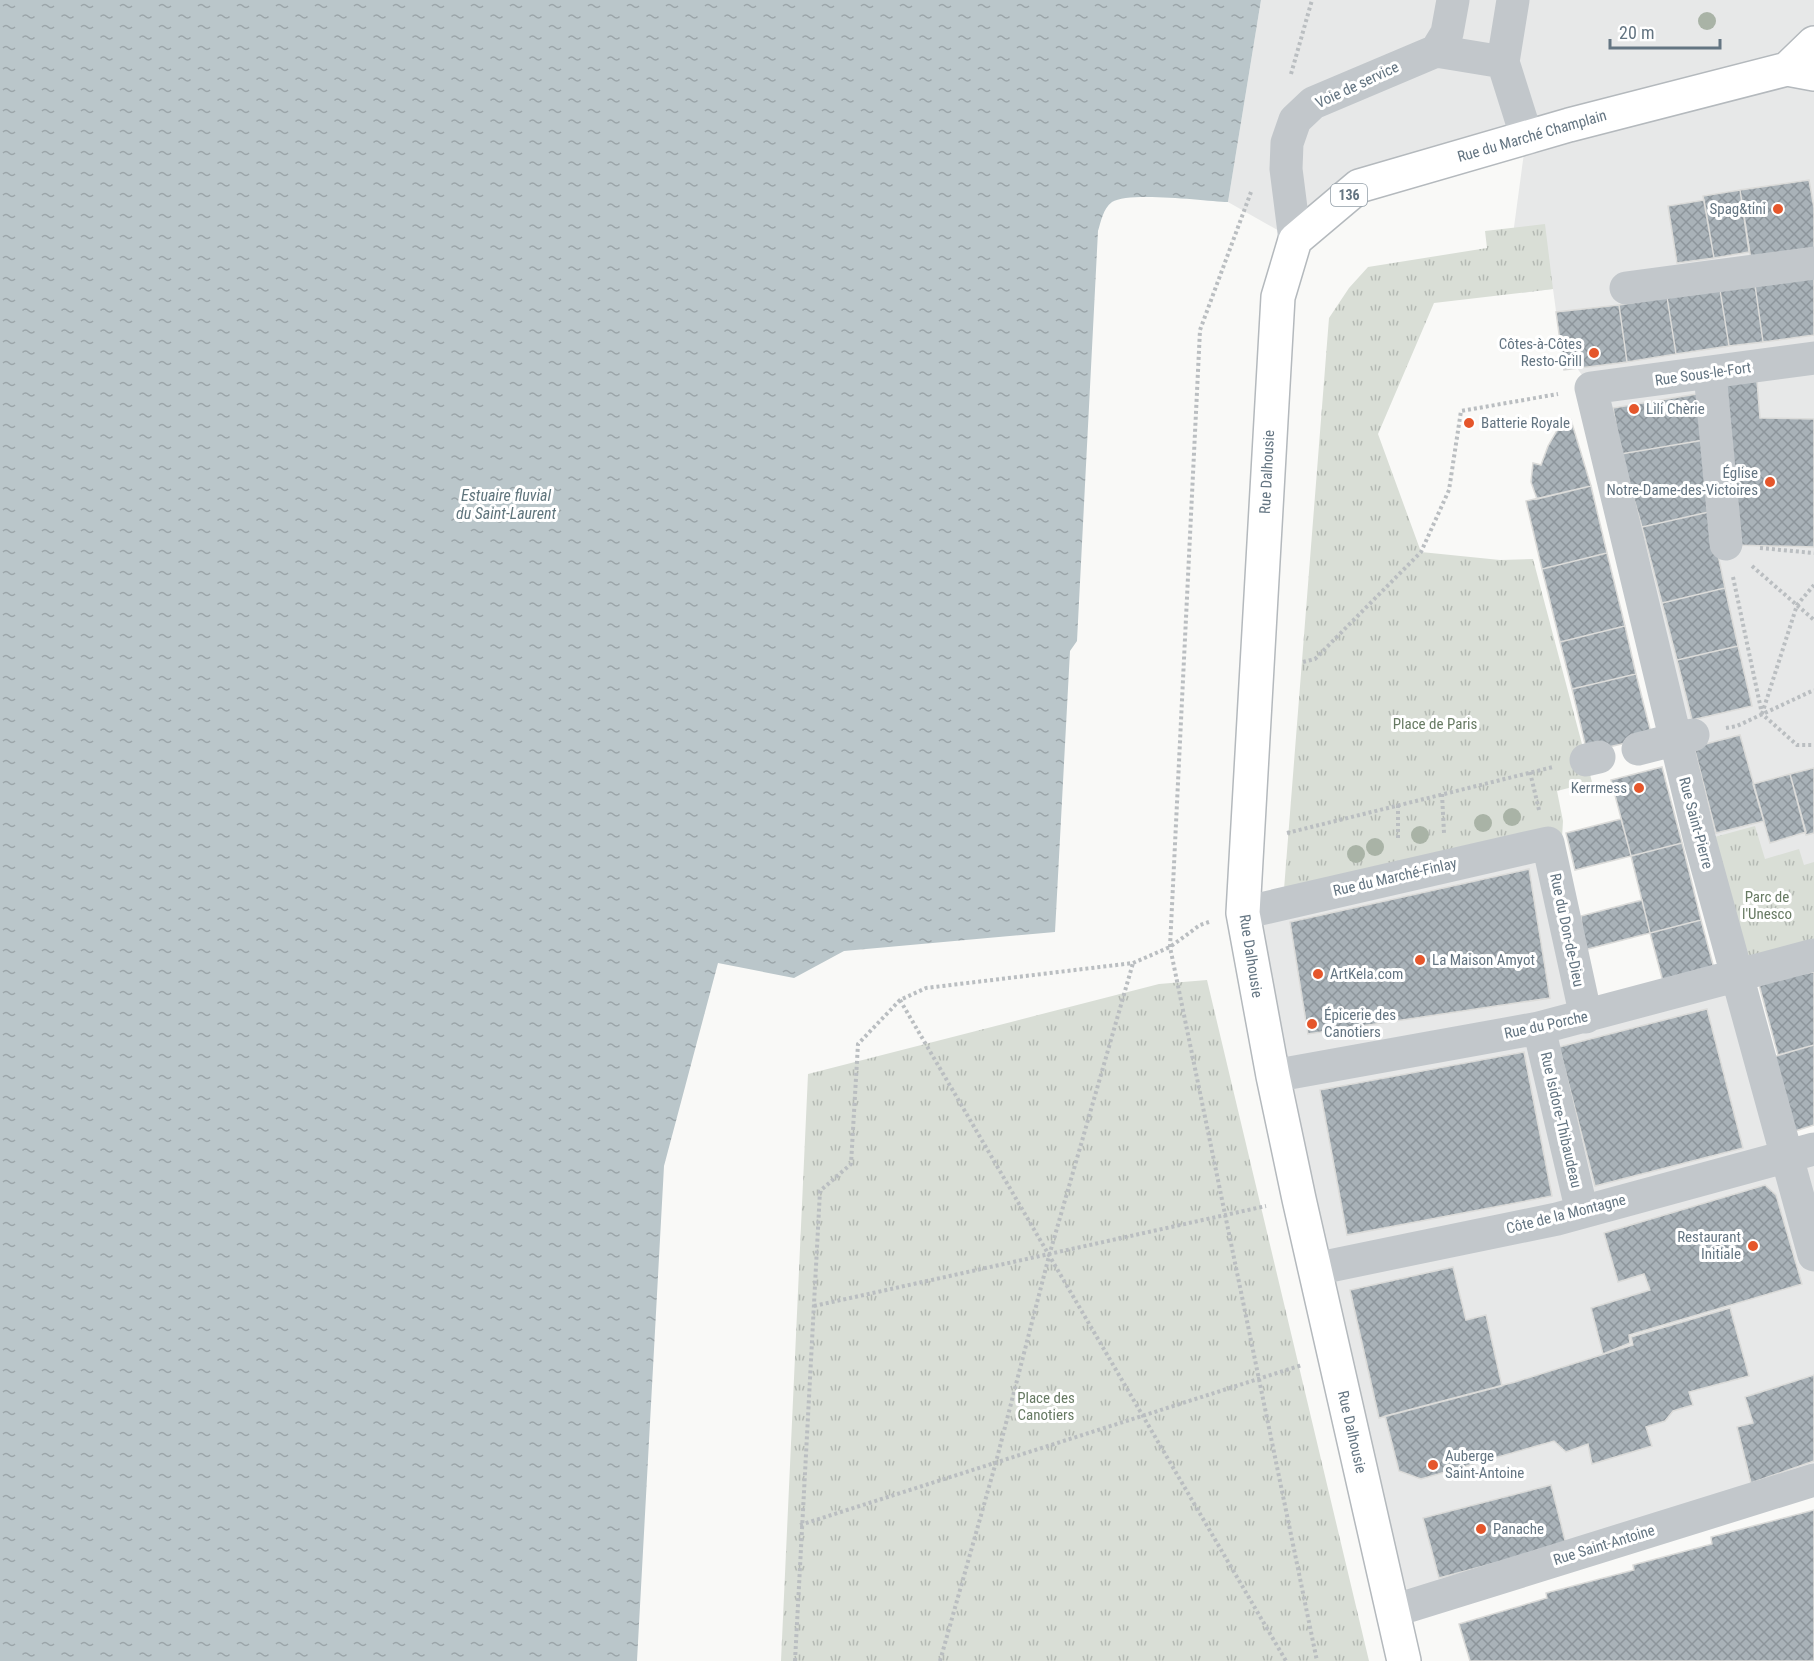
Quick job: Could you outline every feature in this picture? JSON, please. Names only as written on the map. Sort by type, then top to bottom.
[{"type":"main road","name":"Rue du Marché Champlain","points":[[1295,240],[1359,186],[1527,138],[1808,65]]},
{"type":"main road","name":"Rue Dalhousie","points":[[1295,240],[1278,297],[1243,913],[1273,1076],[1299,1199],[1404,1661]]},
{"type":"street","points":[[1453,0],[1447,33],[1436,51],[1503,62]]},
{"type":"street","points":[[1513,0],[1503,62],[1527,138]]},
{"type":"street","name":"Voie de service","points":[[1295,240],[1286,169],[1287,143],[1295,120],[1313,103],[1436,51]]},
{"type":"street","points":[[1626,288],[1814,263]]},
{"type":"street","name":"Rue Sous-le-Fort","points":[[1591,388],[1814,358]]},
{"type":"street","points":[[1710,373],[1726,544]]},
{"type":"street","name":"Rue Saint-Pierre","points":[[1591,388],[1684,737],[1739,977],[1800,1152],[1814,1255]]},
{"type":"street","points":[[1638,749],[1684,737]]},
{"type":"street","name":"Rue du Marché-Finlay","points":[[1243,913],[1548,843]]},
{"type":"street","name":"Rue du Don-de-Dieu","points":[[1548,843],[1586,1017]]},
{"type":"street","name":"Rue du Porche","points":[[1273,1076],[1539,1028],[1739,977],[1814,955]]},
{"type":"street","name":"Rue Isidore-Thibaudeau","points":[[1539,1028],[1582,1212]]},
{"type":"street","name":"Côte de la Montagne","points":[[1315,1269],[1582,1212],[1800,1152]]},
{"type":"street","name":"Rue Saint-Antoine","points":[[1393,1611],[1814,1480]]},
{"type":"path","points":[[1303,662],[1315,659],[1420,552],[1449,490],[1461,411],[1591,388]]},
{"type":"path","points":[[1726,544],[1814,553]]},
{"type":"path","points":[[1726,544],[1814,620]]},
{"type":"path","points":[[1726,544],[1762,714],[1797,745],[1814,745]]},
{"type":"path","points":[[1762,714],[1797,605],[1814,585]]},
{"type":"path","points":[[1737,726],[1814,690]]},
{"type":"path","points":[[1287,833],[1593,759]]},
{"type":"path","points":[[795,1661],[800,1525],[820,1191],[851,1164],[858,1044],[900,1000],[926,988],[1133,963],[1170,947],[1200,925],[1243,913]]},
{"type":"path","points":[[940,1661],[996,1462],[1049,1256],[1133,963]]},
{"type":"path","points":[[900,1000],[1286,1661]]},
{"type":"path","points":[[814,1306],[1049,1256],[1299,1199]]},
{"type":"path","points":[[800,1525],[1334,1355]]},
{"type":"shaded area","points":[[1261,0],[1814,0],[1814,955],[1755,972],[1781,1139],[1814,1149],[1814,1480],[1393,1611],[1243,913],[1548,843],[1586,1017],[1738,977],[1591,388],[1577,368],[1564,370],[1553,289],[1522,293],[1514,227],[1526,138],[1386,178],[1295,240],[1228,202]]},
{"type":"green space","name":"Place de Paris","points":[[1545,224],[1553,289],[1434,303],[1378,434],[1421,552],[1500,560],[1533,559],[1592,782],[1557,791],[1563,821],[1562,838],[1283,902],[1329,318],[1349,288],[1368,267],[1487,248],[1485,231]]},
{"type":"green space","name":"Parc de l'Unesco","points":[[1755,826],[1765,859],[1799,849],[1804,865],[1814,862],[1814,955],[1739,977],[1700,841]]},
{"type":"green space","name":"Place des Canotiers","points":[[1207,980],[1369,1661],[781,1661],[808,1074],[1159,984]]},
{"type":"water","name":"Estuaire fluvial du Saint-Laurent","points":[[0,0],[1261,0],[1228,202],[1150,197],[1121,199],[1112,202],[1106,208],[1098,231],[1077,641],[1070,651],[1055,932],[844,951],[794,978],[718,963],[664,1166],[637,1661],[0,1661]]},
{"type":"building","points":[[1809,180],[1814,208],[1814,255],[1752,266],[1740,190]]},
{"type":"building","points":[[1740,190],[1749,252],[1714,258],[1703,196]]},
{"type":"building","points":[[1704,200],[1714,258],[1677,263],[1668,206]]},
{"type":"building","points":[[1814,277],[1814,335],[1763,342],[1755,285]]},
{"type":"building","points":[[1755,285],[1763,342],[1729,346],[1720,290]]},
{"type":"building","points":[[1720,290],[1729,346],[1676,354],[1667,297]]},
{"type":"building","points":[[1667,297],[1676,354],[1627,362],[1619,305]]},
{"type":"building","points":[[1619,305],[1627,362],[1564,370],[1556,312]]},
{"type":"building","name":"Église Notre-Dame-des-Victoires","points":[[1757,381],[1760,418],[1814,419],[1814,547],[1732,545],[1718,386]]},
{"type":"building","points":[[1703,393],[1704,440],[1621,454],[1613,408]]},
{"type":"building","points":[[1571,420],[1591,486],[1537,499],[1531,482],[1533,463],[1541,465],[1548,446],[1559,427]]},
{"type":"building","points":[[1704,440],[1709,512],[1642,527],[1621,454]]},
{"type":"building","points":[[1591,486],[1607,553],[1542,569],[1526,501]]},
{"type":"building","points":[[1709,512],[1725,588],[1662,603],[1642,527]]},
{"type":"building","points":[[1607,553],[1625,626],[1560,642],[1542,569]]},
{"type":"building","points":[[1725,588],[1738,646],[1677,660],[1662,603]]},
{"type":"building","points":[[1625,626],[1636,674],[1572,689],[1560,642]]},
{"type":"building","points":[[1738,646],[1752,706],[1692,720],[1677,660]]},
{"type":"building","points":[[1636,674],[1652,737],[1587,752],[1572,689]]},
{"type":"building","points":[[1740,735],[1764,821],[1716,833],[1694,747]]},
{"type":"building","points":[[1662,767],[1682,843],[1631,856],[1611,780]]},
{"type":"building","points":[[1814,768],[1814,833],[1806,835],[1790,774]]},
{"type":"building","points":[[1790,774],[1806,832],[1770,843],[1753,784]]},
{"type":"building","points":[[1621,819],[1631,856],[1575,870],[1566,833]]},
{"type":"building","points":[[1682,843],[1701,920],[1650,933],[1631,856]]},
{"type":"building","name":"La Maison Amyot","points":[[1529,869],[1550,998],[1308,1034],[1290,922]]},
{"type":"building","points":[[1642,900],[1650,933],[1584,950],[1581,916]]},
{"type":"building","points":[[1701,920],[1716,976],[1665,989],[1650,933]]},
{"type":"building","points":[[1814,972],[1814,1045],[1778,1055],[1758,981]]},
{"type":"building","points":[[1707,1009],[1743,1148],[1595,1186],[1559,1047]]},
{"type":"building","points":[[1814,1045],[1814,1125],[1795,1131],[1773,1057]]},
{"type":"building","points":[[1524,1052],[1552,1196],[1347,1235],[1320,1090]]},
{"type":"building","points":[[1765,1185],[1776,1195],[1802,1284],[1629,1335],[1630,1343],[1603,1354],[1591,1308],[1650,1290],[1644,1274],[1618,1282],[1604,1233]]},
{"type":"building","points":[[1453,1267],[1466,1320],[1486,1315],[1502,1386],[1379,1418],[1350,1290]]},
{"type":"building","points":[[1730,1308],[1749,1376],[1689,1392],[1693,1405],[1673,1411],[1665,1421],[1646,1427],[1652,1446],[1592,1464],[1588,1444],[1566,1452],[1554,1441],[1421,1479],[1399,1471],[1385,1416],[1515,1382],[1633,1345],[1631,1337]]},
{"type":"building","points":[[1814,1375],[1814,1461],[1751,1483],[1737,1427],[1753,1423],[1745,1397]]},
{"type":"building","points":[[1551,1485],[1566,1544],[1439,1578],[1423,1518]]},
{"type":"building","points":[[1814,1510],[1814,1661],[1470,1661],[1459,1624],[1547,1598],[1546,1593],[1634,1570],[1633,1565],[1712,1544],[1711,1537]]},
{"type":"place","name":"Spag&tini","points":[[1778,209]]},
{"type":"place","name":"Côtes-à-Côtes Resto-Grill","points":[[1594,353]]},
{"type":"place","name":"Lili Chèrie","points":[[1634,409]]},
{"type":"place","name":"Batterie Royale","points":[[1469,423]]},
{"type":"place","name":"Église Notre-Dame-des-Victoires","points":[[1770,482]]},
{"type":"place","name":"Kerrmess","points":[[1639,788]]},
{"type":"place","name":"La Maison Amyot","points":[[1420,960]]},
{"type":"place","name":"ArtKela.com","points":[[1318,974]]},
{"type":"place","name":"Épicerie des Canotiers","points":[[1312,1024]]},
{"type":"place","name":"Restaurant Initiale","points":[[1753,1246]]},
{"type":"place","name":"Auberge Saint-Antoine","points":[[1433,1465]]},
{"type":"place","name":"Panache","points":[[1481,1529]]}]
